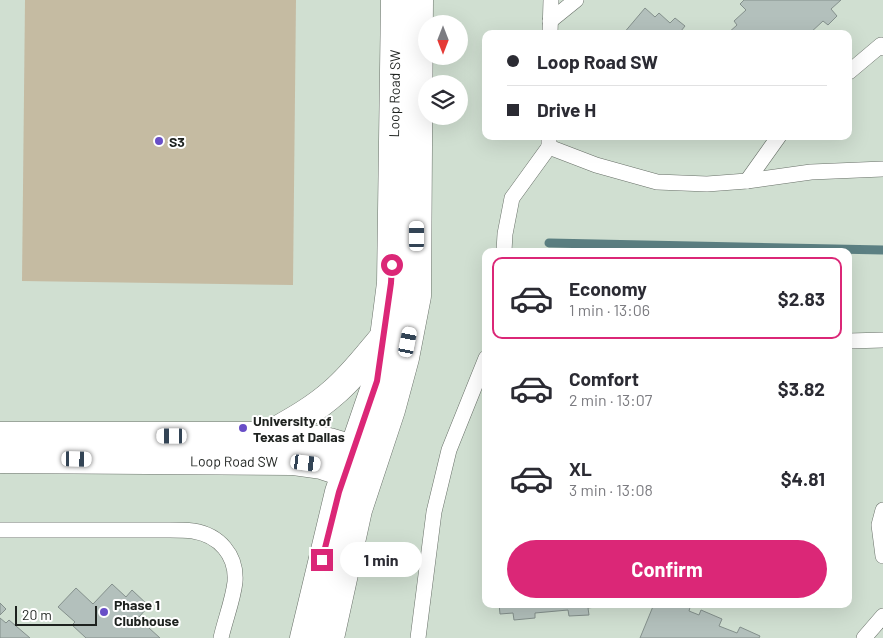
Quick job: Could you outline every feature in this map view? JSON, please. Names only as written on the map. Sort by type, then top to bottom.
[{"type":"street","name":"Loop Road SW","points":[[360,464],[384,337],[391,283],[395,0]]},
{"type":"street","name":"Loop Road SW","points":[[360,464],[391,410],[405,358],[417,296],[419,0]]},
{"type":"street","name":"Loop Road SW","points":[[267,436],[332,394],[384,337]]},
{"type":"street","name":"Loop Road SW","points":[[0,436],[267,436],[306,438],[329,442],[360,464]]},
{"type":"street","name":"Loop Road SW","points":[[0,459],[292,461],[320,465],[360,464]]},
{"type":"street","points":[[304,638],[331,522],[360,464]]},
{"type":"street","points":[[330,638],[358,510],[360,464]]},
{"type":"lane","points":[[550,28],[551,0]]},
{"type":"lane","points":[[550,28],[576,0]]},
{"type":"lane","points":[[852,69],[881,45],[883,48]]},
{"type":"lane","points":[[747,181],[776,140]]},
{"type":"lane","points":[[504,248],[512,198],[549,142],[596,165],[657,182],[707,184],[747,181],[811,172],[883,169]]},
{"type":"lane","points":[[852,341],[883,340]]},
{"type":"lane","points":[[418,638],[436,503],[449,450],[482,368]]},
{"type":"lane","points":[[883,510],[879,525],[883,556]]},
{"type":"lane","points":[[0,530],[170,530],[193,531],[210,536],[226,547],[233,562],[235,581],[221,638]]},
{"type":"lane","points":[[864,638],[883,616]]},
{"type":"shaded area","name":"University of Texas at Dallas","points":[[0,0],[883,0],[883,638],[0,638]]},
{"type":"shaded area","name":"S3","points":[[25,0],[296,0],[293,285],[22,281]]},
{"type":"building","points":[[744,0],[841,0],[831,9],[837,16],[828,25],[823,21],[813,30],[731,30],[737,25],[734,21],[746,10],[740,4]]},
{"type":"building","points":[[645,8],[655,17],[659,13],[670,23],[675,18],[685,26],[682,30],[626,30]]},
{"type":"building","name":"Phase 1 Clubhouse","points":[[112,584],[126,597],[132,590],[149,606],[138,618],[160,638],[86,638],[72,625],[75,622],[58,607],[76,588],[93,604]]},
{"type":"building","points":[[0,603],[6,609],[0,615]]},
{"type":"building","points":[[499,608],[588,608],[589,615],[569,616],[568,610],[535,613],[535,618],[514,620],[513,613],[500,614]]},
{"type":"building","points":[[652,608],[690,608],[689,611],[699,615],[701,610],[722,619],[719,626],[737,633],[740,627],[760,636],[759,638],[640,638]]},
{"type":"building","points":[[0,618],[6,623],[9,620],[30,638],[0,638]]},
{"type":"waterway","points":[[549,243],[788,248]]},
{"type":"waterway","points":[[852,249],[883,250]]},
{"type":"place","name":"S3","points":[[159,141]]},
{"type":"place","name":"University of Texas at Dallas","points":[[243,428]]},
{"type":"place","name":"Phase 1 Clubhouse","points":[[104,612]]},
{"type":"route","points":[[322,560],[339,492],[377,381],[392,265]]}]
